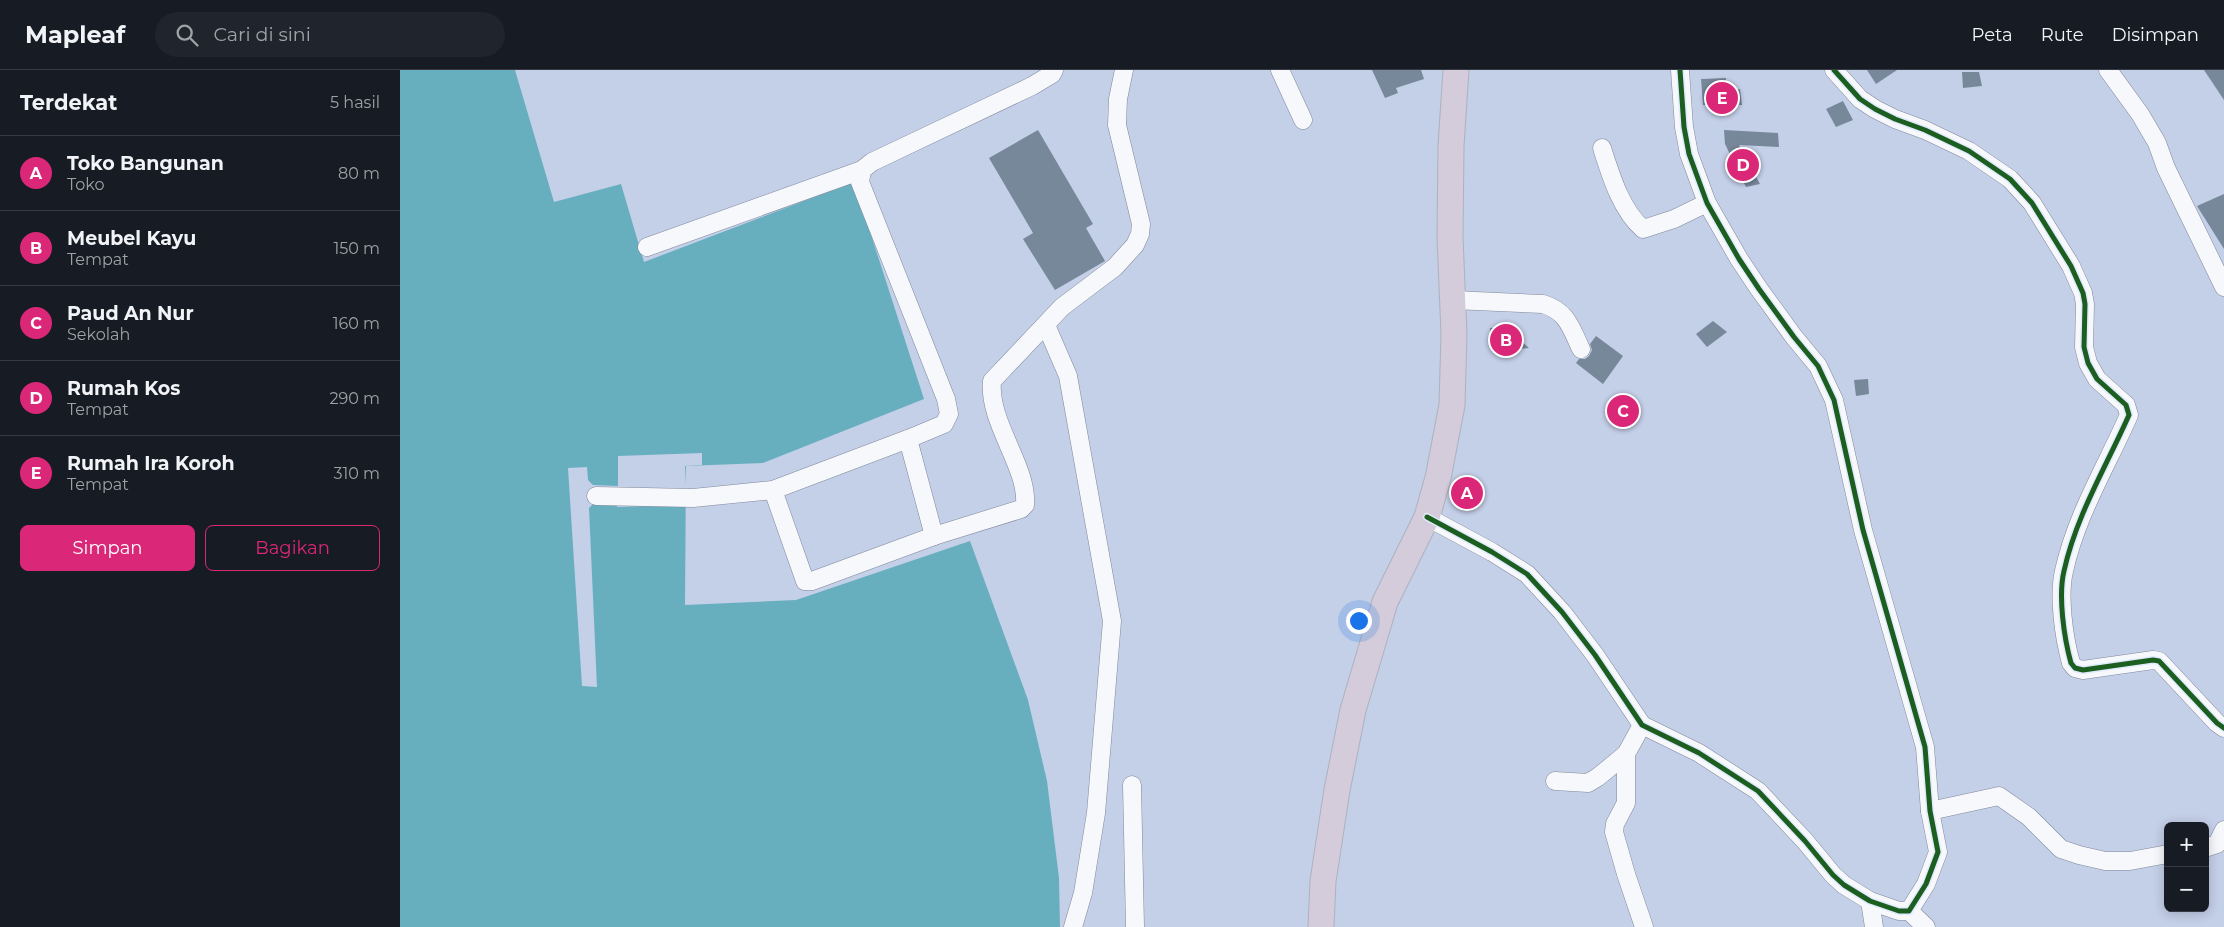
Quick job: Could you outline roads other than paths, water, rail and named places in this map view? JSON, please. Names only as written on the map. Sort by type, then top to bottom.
[{"type":"highway","points":[[1321,927],[1323,882],[1337,790],[1353,710],[1385,602],[1426,517],[1438,478],[1452,405],[1454,334],[1450,237],[1451,155],[1456,70]]},
{"type":"street","points":[[647,247],[862,170],[872,162],[1032,86],[1052,74],[1054,70]]},
{"type":"street","points":[[773,490],[805,581],[812,581],[934,536],[1021,509],[1025,505],[1024,488],[991,398],[992,381],[1062,307],[1115,267],[1135,245],[1140,234],[1141,224],[1117,125],[1118,99],[1124,70]]},
{"type":"street","points":[[1280,70],[1303,120]]},
{"type":"street","points":[[1680,70],[1684,127],[1690,154],[1707,203],[1739,259],[1759,289],[1818,366],[1834,400],[1863,530],[1925,747],[1930,811],[1938,852],[1926,884],[1909,911]]},
{"type":"street","points":[[1834,70],[1860,98],[1875,108],[1895,119],[1925,130],[1969,151],[2010,179],[2032,203],[2071,266],[2083,292],[2085,304],[2084,347],[2088,363],[2097,380],[2126,405],[2129,415],[2090,497],[2063,572],[2061,594],[2071,663],[2075,668],[2083,670],[2152,660],[2159,661],[2224,728]]},
{"type":"street","points":[[2108,70],[2140,114],[2157,143],[2166,168],[2224,287]]},
{"type":"street","points":[[1602,148],[1622,200],[1643,229],[1674,219],[1707,203]]},
{"type":"street","points":[[596,496],[693,498],[773,490],[944,424],[949,414],[946,399],[860,182],[862,170]]},
{"type":"street","points":[[1453,300],[1543,304],[1555,308],[1565,317],[1581,349]]},
{"type":"street","points":[[1046,325],[1068,376],[1112,620],[1096,814],[1083,893],[1073,927]]},
{"type":"street","points":[[908,439],[934,536]]},
{"type":"street","points":[[1426,517],[1492,552],[1528,574],[1562,612],[1595,655],[1642,725],[1699,753],[1758,791],[1805,841],[1832,875],[1870,901],[1899,912],[1909,911],[1926,927]]},
{"type":"street","points":[[1555,781],[1588,783],[1598,777],[1626,754],[1642,725]]},
{"type":"street","points":[[1626,754],[1626,803],[1615,824],[1614,832],[1644,927]]},
{"type":"street","points":[[1132,784],[1135,927]]},
{"type":"street","points":[[1930,811],[1999,796],[2029,817],[2062,849],[2070,852],[2105,861],[2130,861],[2164,855]]},
{"type":"street","points":[[2209,847],[2217,844],[2224,830]]},
{"type":"street","points":[[1870,901],[1874,927]]},
{"type":"place","name":"Rumah Ira Koroh","points":[[1722,98]]},
{"type":"place","name":"Rumah Kos","points":[[1743,165]]},
{"type":"place","name":"Meubel Kayu","points":[[1506,340]]},
{"type":"place","name":"Paud An Nur","points":[[1623,411]]},
{"type":"place","name":"Toko Bangunan","points":[[1467,493]]}]
